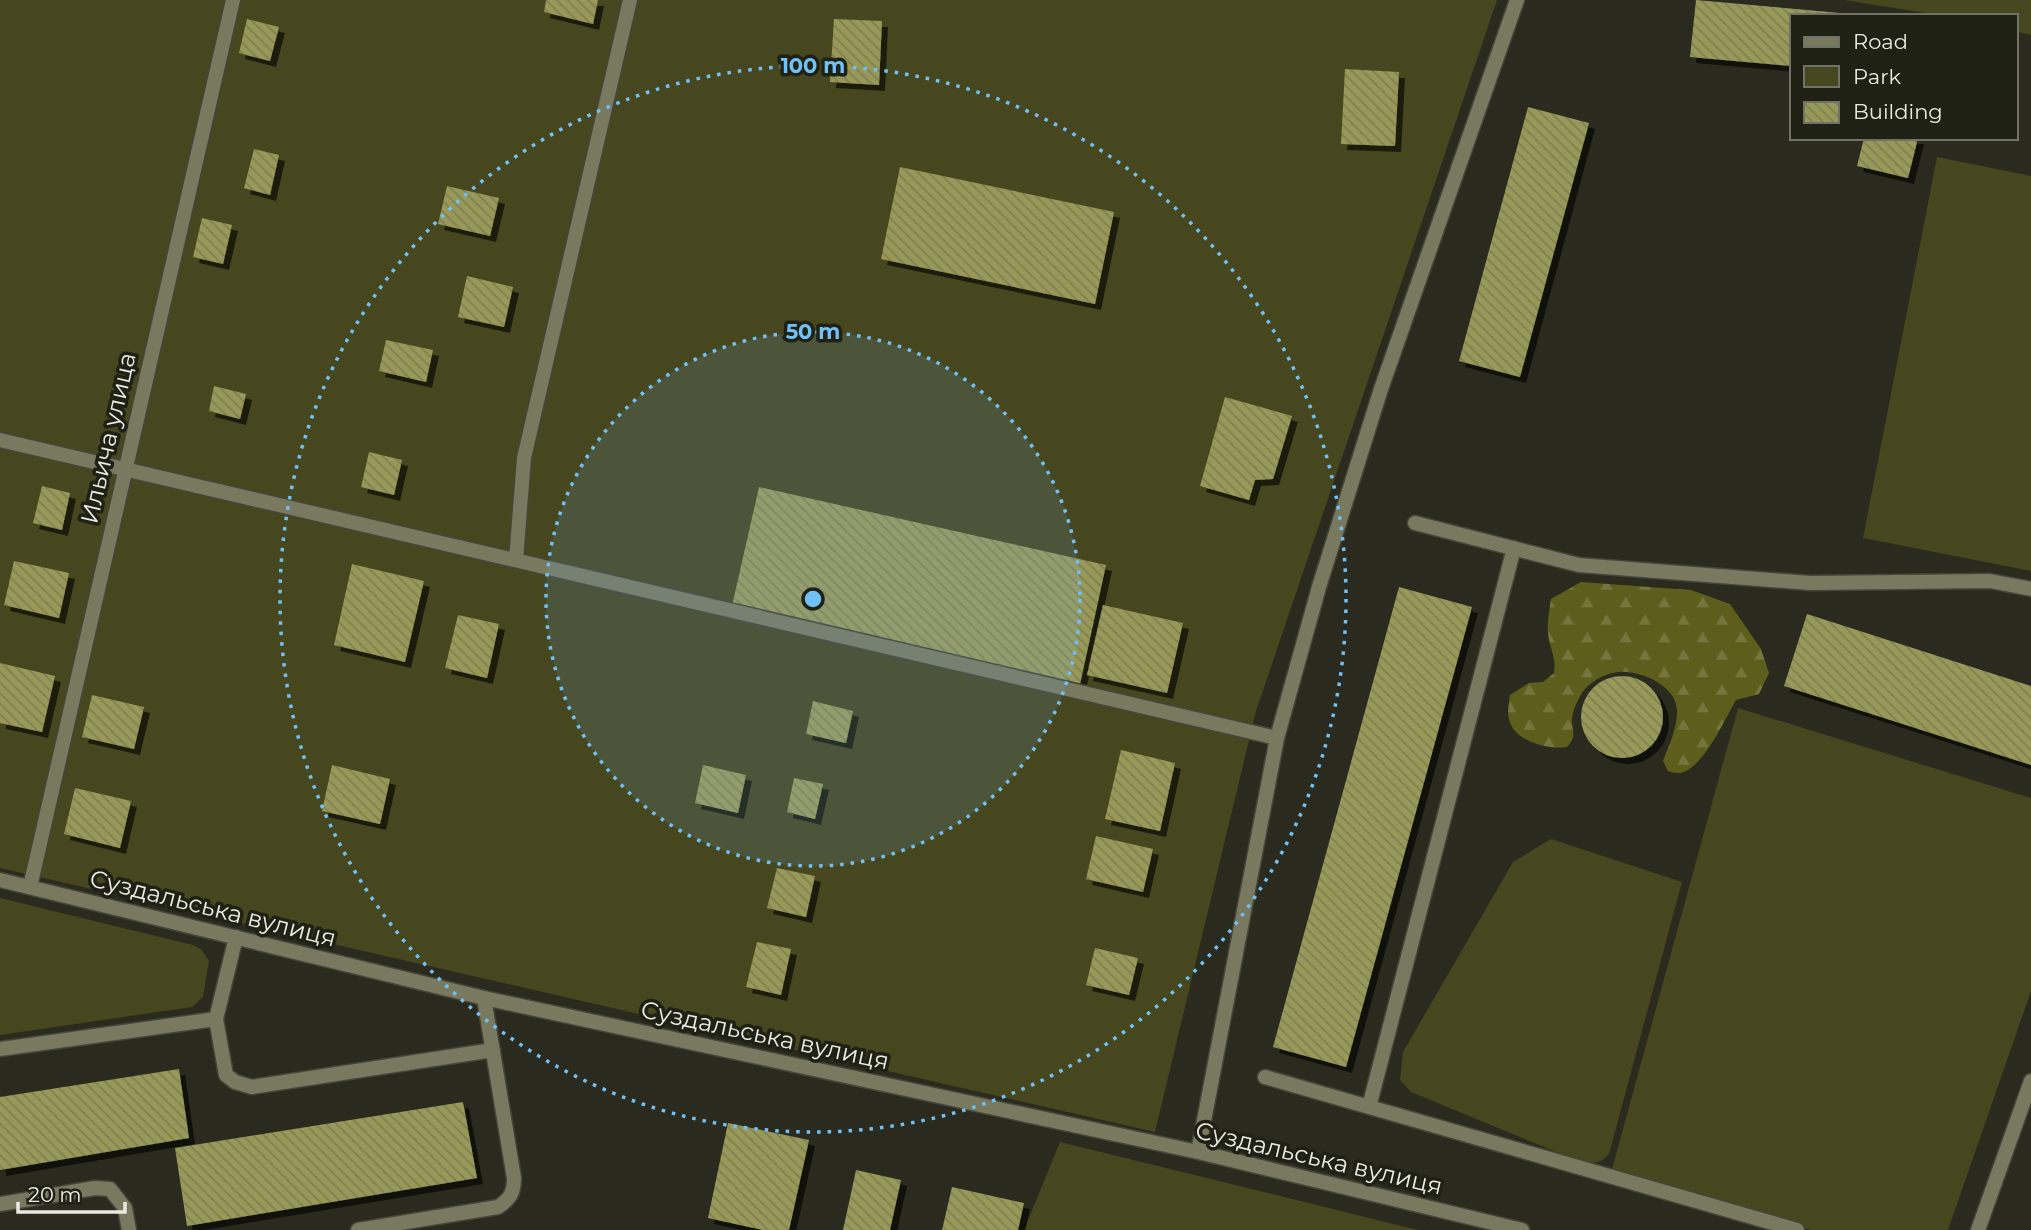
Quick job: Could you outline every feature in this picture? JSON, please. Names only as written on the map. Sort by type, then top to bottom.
[{"type":"street","name":"Ильича улица","points":[[30,887],[233,0]]},
{"type":"street","points":[[516,560],[524,458],[629,0]]},
{"type":"street","points":[[1198,1152],[1277,738],[1319,587],[1381,389],[1517,0]]},
{"type":"street","points":[[0,439],[1277,738]]},
{"type":"street","points":[[1415,523],[1579,565],[1810,583],[1990,581],[2031,590]]},
{"type":"street","points":[[1368,1107],[1514,548]]},
{"type":"street","name":"Суздальська вулиця","points":[[0,880],[484,998],[1198,1152],[1522,1230]]},
{"type":"street","points":[[236,937],[216,1019],[226,1075],[235,1082],[252,1087],[493,1050]]},
{"type":"street","points":[[358,1230],[498,1207],[509,1200],[514,1190],[514,1178],[484,998]]},
{"type":"street","points":[[0,1049],[216,1019]]},
{"type":"street","points":[[1265,1077],[1797,1230]]},
{"type":"street","points":[[1978,1230],[2031,1081]]},
{"type":"street","points":[[0,1204],[95,1188],[110,1189],[125,1208],[129,1230]]},
{"type":"green space","points":[[0,0],[1497,0],[1256,711],[1155,1132],[0,868]]},
{"type":"green space","points":[[1844,0],[2031,0],[2031,35],[2017,32],[2017,14],[1932,14]]},
{"type":"green space","points":[[1937,157],[2031,176],[2031,571],[1863,538]]},
{"type":"green space","points":[[1581,582],[1691,590],[1730,604],[1761,649],[1769,673],[1759,694],[1736,700],[1712,743],[1688,770],[1679,773],[1668,771],[1663,761],[1673,736],[1677,709],[1670,693],[1646,676],[1618,672],[1596,680],[1585,689],[1574,710],[1573,736],[1567,747],[1550,747],[1532,742],[1512,727],[1508,713],[1510,695],[1529,683],[1543,682],[1554,673],[1548,630],[1551,599]]},
{"type":"green space","points":[[1738,708],[2031,798],[2031,991],[1948,1230],[1811,1230],[1611,1173]]},
{"type":"green space","points":[[1551,839],[1682,882],[1609,1154],[1594,1163],[1583,1163],[1411,1092],[1400,1080],[1403,1052],[1513,862]]},
{"type":"green space","points":[[0,898],[193,945],[201,949],[209,961],[203,997],[192,1007],[0,1035]]},
{"type":"green space","points":[[1060,1142],[1418,1230],[1024,1230]]},
{"type":"building","points":[[546,0],[598,0],[593,24],[544,12]]},
{"type":"building","points":[[1696,0],[1840,13],[1790,14],[1790,66],[1690,57]]},
{"type":"building","points":[[247,19],[279,27],[270,61],[239,53]]},
{"type":"building","points":[[834,19],[882,21],[879,85],[830,82]]},
{"type":"building","points":[[1345,69],[1399,72],[1395,146],[1341,144]]},
{"type":"building","points":[[1528,107],[1589,123],[1520,377],[1459,361]]},
{"type":"building","points":[[1864,140],[1918,140],[1908,178],[1857,166]]},
{"type":"building","points":[[254,149],[279,155],[270,195],[244,188]]},
{"type":"building","points":[[900,167],[1114,212],[1095,304],[881,259]]},
{"type":"building","points":[[447,186],[499,198],[490,236],[438,224]]},
{"type":"building","points":[[202,218],[232,225],[223,264],[193,257]]},
{"type":"building","points":[[467,276],[513,287],[504,327],[458,317]]},
{"type":"building","points":[[386,340],[433,350],[426,382],[379,371]]},
{"type":"building","points":[[214,386],[246,394],[240,419],[209,411]]},
{"type":"building","points":[[1225,397],[1292,416],[1273,479],[1255,480],[1249,500],[1200,486]]},
{"type":"building","points":[[369,452],[402,460],[394,495],[361,487]]},
{"type":"building","points":[[42,486],[70,493],[62,530],[33,523]]},
{"type":"building","points":[[759,487],[1106,565],[1080,684],[732,606]]},
{"type":"building","points":[[14,561],[69,573],[59,618],[4,605]]},
{"type":"building","points":[[352,564],[424,581],[405,662],[334,645]]},
{"type":"building","points":[[1399,587],[1472,607],[1346,1067],[1273,1047]]},
{"type":"building","points":[[1103,605],[1183,623],[1167,693],[1087,675]]},
{"type":"building","points":[[1807,614],[2031,686],[2031,765],[1784,686]]},
{"type":"building","points":[[458,615],[499,624],[487,678],[445,668]]},
{"type":"building","points":[[0,663],[55,676],[42,732],[0,723]]},
{"type":"building","points":[[1622,676],[1638,679],[1651,688],[1660,701],[1663,717],[1660,733],[1651,746],[1638,755],[1622,758],[1606,755],[1593,746],[1584,733],[1581,717],[1584,701],[1593,688],[1606,679]]},
{"type":"building","points":[[92,695],[144,707],[134,749],[82,737]]},
{"type":"building","points":[[813,701],[853,711],[846,743],[806,734]]},
{"type":"building","points":[[1121,750],[1175,763],[1160,831],[1105,819]]},
{"type":"building","points":[[332,765],[390,779],[380,824],[322,811]]},
{"type":"building","points":[[703,765],[746,775],[738,813],[695,803]]},
{"type":"building","points":[[794,778],[823,784],[815,819],[787,812]]},
{"type":"building","points":[[75,788],[131,801],[120,848],[64,834]]},
{"type":"building","points":[[1096,836],[1153,849],[1143,892],[1086,879]]},
{"type":"building","points":[[777,868],[815,876],[806,917],[767,908]]},
{"type":"building","points":[[757,942],[791,949],[781,995],[746,987]]},
{"type":"building","points":[[1095,948],[1138,958],[1129,995],[1086,985]]},
{"type":"building","points":[[179,1069],[189,1138],[0,1170],[0,1097]]},
{"type":"building","points":[[463,1102],[477,1178],[187,1226],[175,1148]]},
{"type":"building","points":[[728,1123],[809,1140],[789,1230],[763,1230],[708,1218]]},
{"type":"building","points":[[856,1170],[901,1180],[890,1230],[843,1230]]},
{"type":"building","points":[[952,1187],[1024,1203],[1018,1230],[942,1230]]}]
